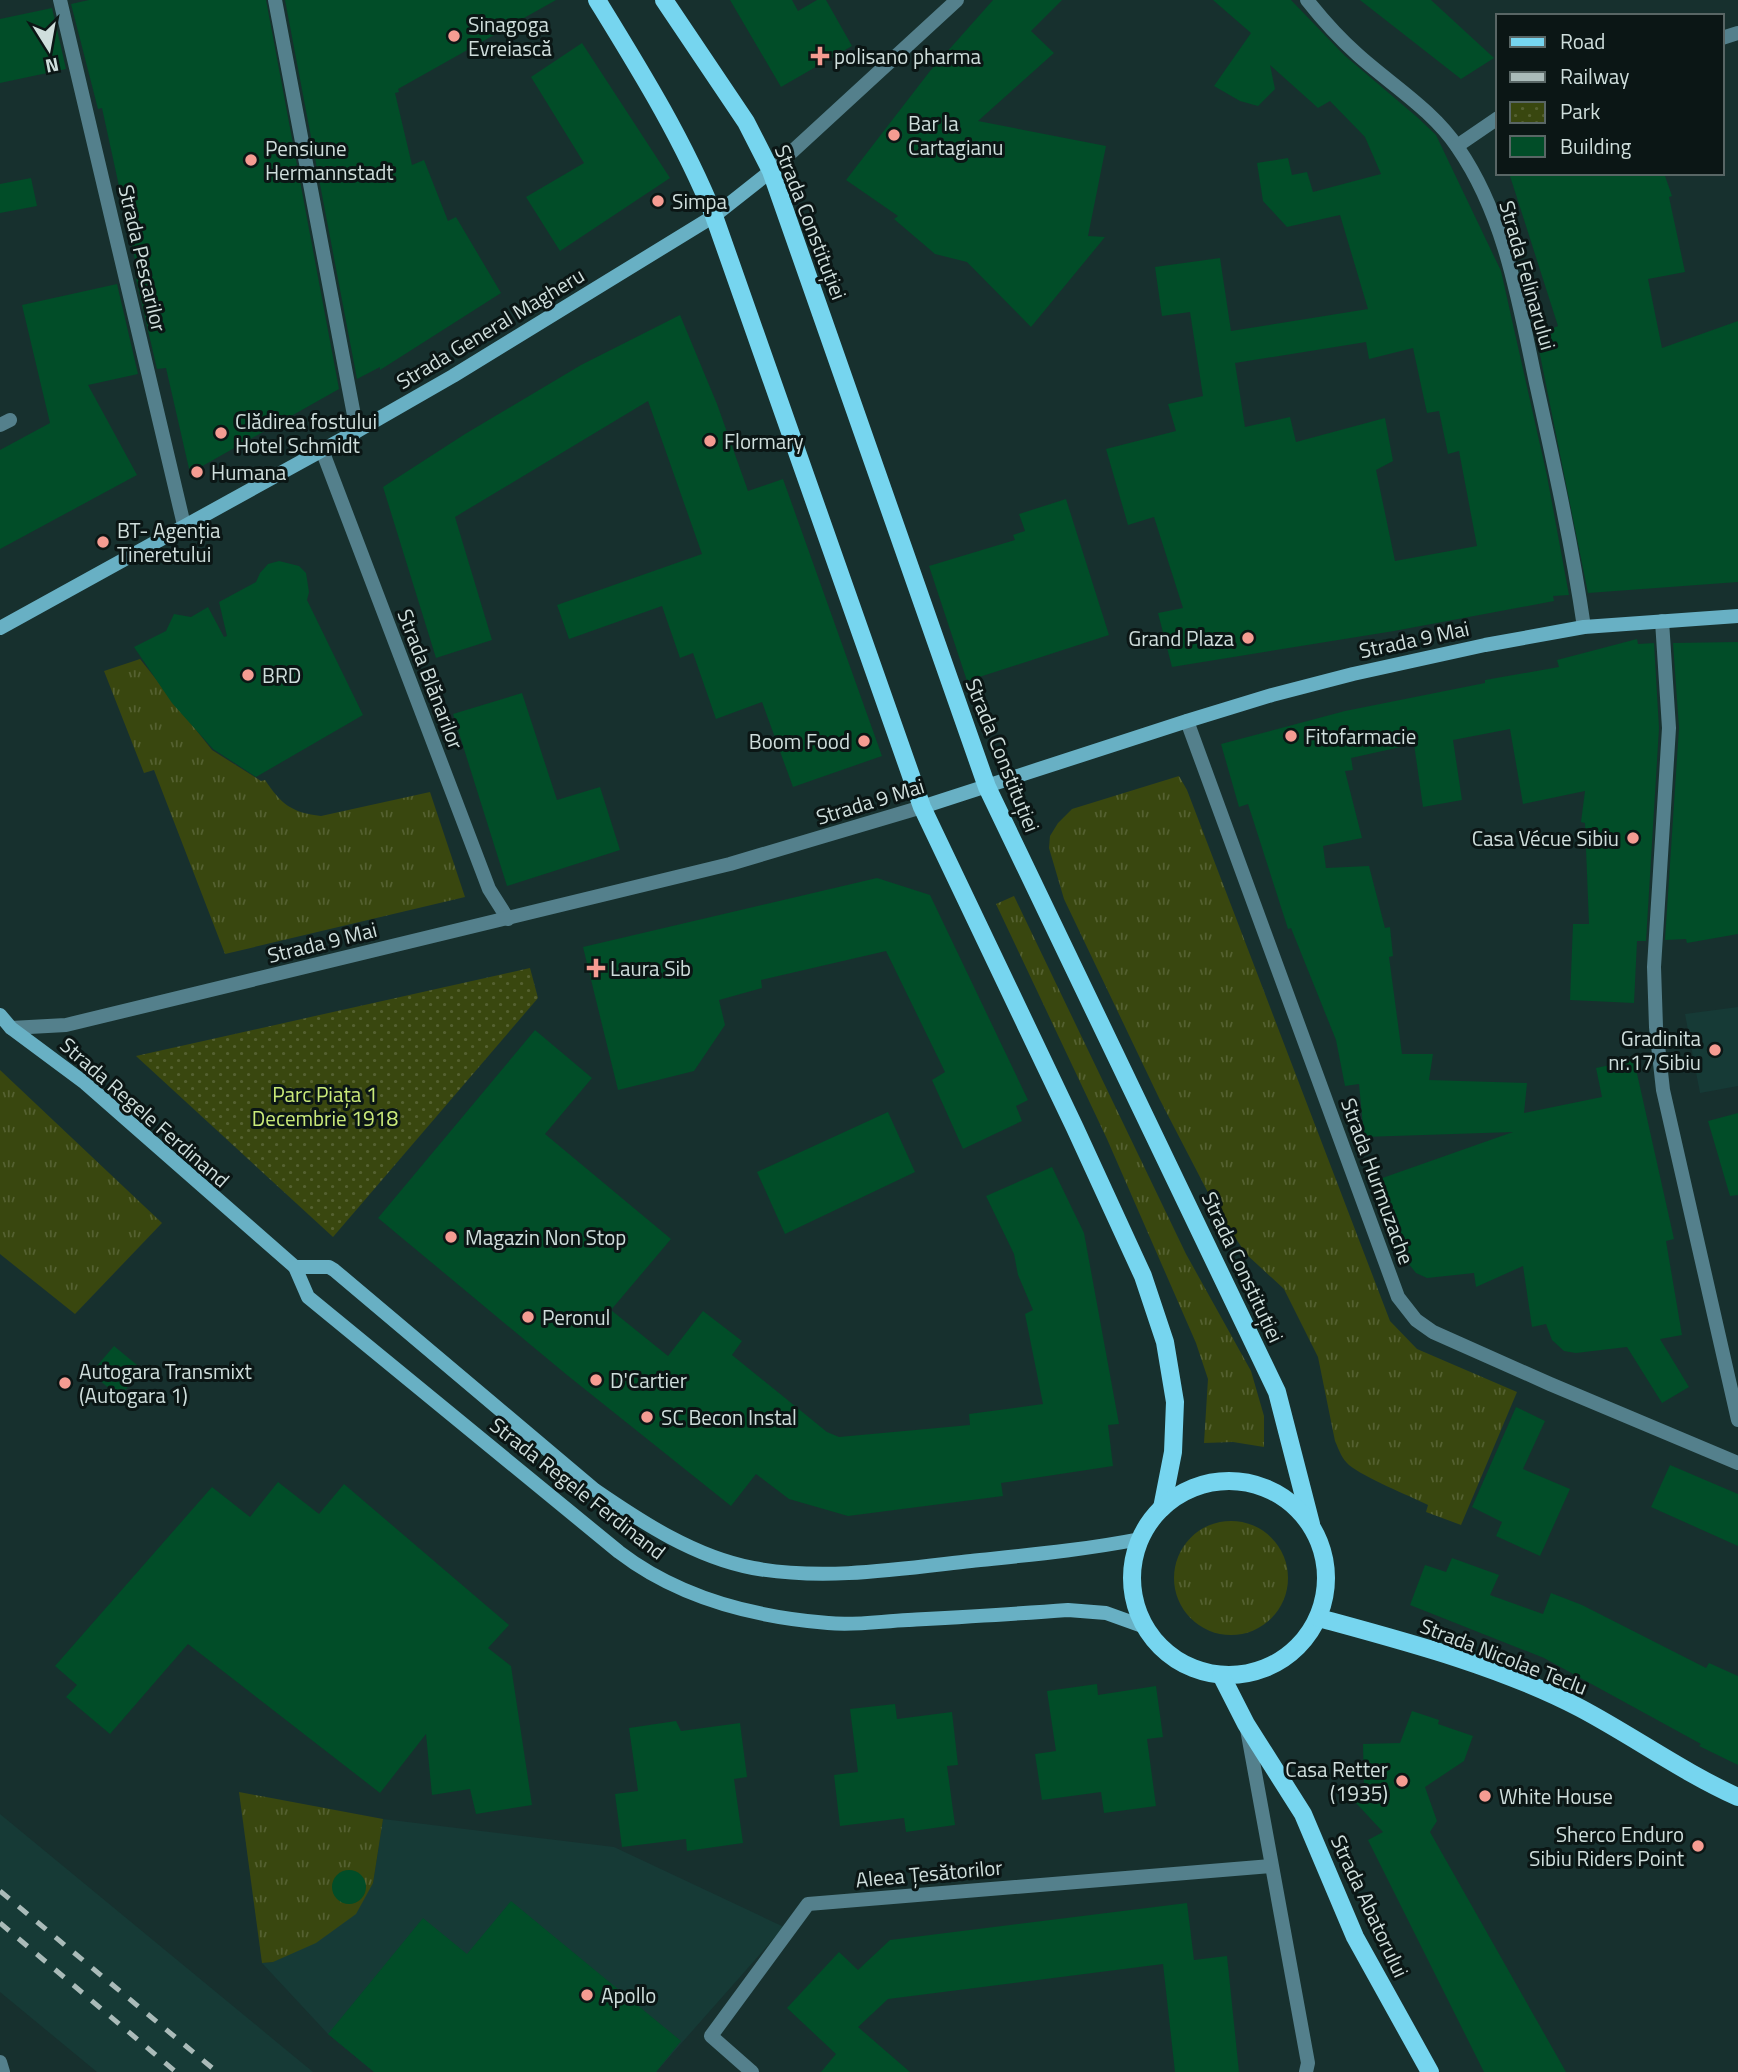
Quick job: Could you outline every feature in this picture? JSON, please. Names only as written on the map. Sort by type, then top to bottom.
[{"type":"main road","points":[[597,0],[643,74],[696,172],[714,215],[922,807],[1143,1276],[1165,1342],[1175,1402],[1173,1452],[1162,1508]]},
{"type":"main road","name":"Strada Constituției","points":[[663,0],[746,122],[771,171],[987,786],[1277,1392],[1311,1524]]},
{"type":"main road","points":[[1223,1481],[1257,1485],[1287,1500],[1311,1524],[1324,1554],[1326,1587],[1319,1618],[1302,1643],[1279,1662],[1251,1673],[1221,1675],[1191,1668],[1164,1651],[1145,1627],[1134,1598],[1132,1568],[1140,1539],[1162,1508],[1190,1489],[1223,1481]]},
{"type":"main road","name":"Strada Nicolae Teclu","points":[[1319,1618],[1415,1644],[1534,1687],[1578,1707],[1738,1797]]},
{"type":"main road","name":"Strada Abatorului","points":[[1221,1675],[1246,1724],[1303,1814],[1355,1937],[1430,2072]]},
{"type":"street","name":"Strada Pescarilor","points":[[60,0],[184,525]]},
{"type":"street","points":[[275,0],[358,431]]},
{"type":"street","name":"Strada General Magheru","points":[[0,628],[358,431],[453,376],[714,215],[771,171],[957,0]]},
{"type":"street","name":"Strada Felinarului","points":[[1307,0],[1356,53],[1422,109],[1457,146],[1478,180],[1506,257],[1547,430],[1577,578],[1584,627]]},
{"type":"street","points":[[1457,146],[1496,119]]},
{"type":"street","name":"Strada Blănarilor","points":[[322,450],[489,889],[508,919]]},
{"type":"street","name":"Strada 9 Mai","points":[[12,1028],[66,1025],[730,864],[922,807],[1272,695],[1353,674],[1584,627],[1738,616]]},
{"type":"street","points":[[1662,621],[1669,729],[1654,967],[1656,1027],[1663,1090],[1738,1420]]},
{"type":"street","name":"Strada Hurmuzache","points":[[1187,721],[1398,1297],[1416,1320],[1433,1332],[1738,1463]]},
{"type":"street","name":"Strada Regele Ferdinand","points":[[0,1016],[85,1083],[295,1267],[308,1297],[619,1552],[639,1567],[676,1587],[722,1605],[778,1618],[831,1624],[1068,1611],[1106,1613],[1145,1627]]},
{"type":"street","name":"Strada Regele Ferdinand","points":[[295,1267],[329,1267],[334,1270],[595,1490],[634,1517],[671,1538],[752,1568],[796,1573],[876,1572],[1140,1539]]},
{"type":"street","name":"Strada Abatorului","points":[[1246,1724],[1310,2069]]},
{"type":"street","name":"Aleea Țesătorilor","points":[[752,2072],[712,2036],[808,1904],[1271,1866]]},
{"type":"street","points":[[0,2062],[2,2072]]},
{"type":"shaded area","name":"Gradinita nr.17 Sibiu","points":[[1738,1007],[1738,1086],[1700,1093],[1685,1014]]},
{"type":"shaded area","points":[[0,1814],[313,2072],[97,2072],[0,1992]]},
{"type":"shaded area","points":[[383,1819],[614,1847],[784,1927],[656,2072],[374,2072],[328,2034],[262,1963],[273,1962],[373,1883]]},
{"type":"green space","points":[[140,659],[212,750],[261,781],[265,780],[282,801],[295,810],[321,816],[430,792],[465,897],[225,954],[154,770],[144,773],[104,671]]},
{"type":"green space","points":[[1179,776],[1187,790],[1390,1321],[1417,1349],[1517,1392],[1461,1525],[1426,1512],[1428,1505],[1365,1475],[1349,1465],[1343,1457],[1335,1441],[1318,1357],[1284,1289],[1246,1254],[1216,1208],[1160,1100],[1064,899],[1049,848],[1050,836],[1058,823],[1072,809]]},
{"type":"green space","points":[[1014,896],[1186,1254],[1251,1371],[1264,1416],[1264,1447],[1233,1442],[1204,1443],[1208,1379],[1196,1343],[1107,1139],[996,904]]},
{"type":"green space","name":"Parc Piața 1 Decembrie 1918","points":[[530,968],[538,998],[333,1237],[136,1056]]},
{"type":"green space","points":[[0,1070],[162,1223],[75,1314],[0,1254]]},
{"type":"green space","points":[[1231,1521],[1253,1525],[1272,1537],[1284,1556],[1288,1578],[1284,1600],[1272,1619],[1253,1631],[1231,1635],[1209,1631],[1190,1619],[1178,1600],[1174,1578],[1178,1556],[1190,1537],[1209,1525]]},
{"type":"green space","points":[[239,1792],[383,1819],[373,1883],[356,1914],[316,1943],[273,1962],[262,1963]]},
{"type":"building","points":[[89,0],[266,0],[339,389],[190,473],[166,368],[157,369],[102,108],[98,109],[71,4]]},
{"type":"building","points":[[285,0],[556,0],[395,93],[412,165],[424,160],[448,221],[456,217],[501,293],[380,370],[380,367],[357,379]]},
{"type":"building","points":[[730,0],[792,0],[798,11],[817,0],[826,0],[852,46],[781,87]]},
{"type":"building","points":[[993,0],[1062,0],[1031,31],[1054,53],[978,121],[1106,146],[1088,236],[1105,237],[1031,327],[967,262],[935,254],[894,219],[898,216],[846,180],[930,71]]},
{"type":"building","points":[[1213,0],[1291,0],[1344,55],[1436,135],[1501,271],[1547,476],[1569,595],[1553,596],[1554,601],[1394,631],[1172,667],[1158,613],[1183,608],[1154,517],[1128,525],[1106,449],[1176,431],[1168,404],[1203,396],[1190,312],[1162,316],[1155,267],[1220,258],[1231,331],[1368,309],[1340,215],[1287,227],[1263,201],[1257,163],[1288,158],[1292,175],[1307,172],[1313,192],[1381,174],[1365,137],[1330,101],[1318,108],[1270,65],[1275,89],[1258,106],[1240,101],[1214,86],[1251,33]],"holes":[[[1366,342],[1369,359],[1413,348],[1427,413],[1439,411],[1448,454],[1459,451],[1477,546],[1395,561],[1376,470],[1393,461],[1385,418],[1296,442],[1290,417],[1245,427],[1235,363]]]},
{"type":"building","points":[[1360,0],[1431,0],[1494,58],[1461,79]]},
{"type":"building","points":[[52,8],[66,69],[0,83],[0,19]]},
{"type":"building","points":[[582,43],[670,178],[560,251],[526,197],[584,163],[531,77]]},
{"type":"building","points":[[1510,175],[1665,175],[1672,196],[1669,197],[1685,272],[1648,279],[1662,348],[1738,321],[1738,582],[1588,593],[1536,335],[1558,326]]},
{"type":"building","points":[[31,178],[37,206],[0,213],[0,184]]},
{"type":"building","points":[[117,284],[138,374],[88,385],[137,475],[0,549],[0,450],[50,423],[22,305]]},
{"type":"building","points":[[680,315],[717,404],[748,491],[783,479],[882,756],[793,787],[762,702],[716,719],[693,653],[680,658],[662,606],[569,639],[557,605],[702,554],[648,401],[455,517],[492,640],[436,658],[383,487],[465,434],[581,365]]},
{"type":"building","points":[[1066,499],[1109,635],[967,681],[929,566],[1015,540],[1013,535],[1025,531],[1019,514]]},
{"type":"building","name":"BRD","points":[[279,561],[299,566],[306,573],[309,592],[307,600],[363,715],[256,777],[213,749],[172,703],[134,647],[166,631],[174,614],[191,617],[208,607],[224,637],[227,636],[219,602],[256,582],[268,564]]},
{"type":"building","points":[[1637,639],[1638,644],[1654,643],[1659,728],[1646,941],[1637,941],[1634,1003],[1570,1000],[1573,924],[1589,924],[1585,823],[1581,822],[1585,791],[1523,804],[1510,729],[1453,740],[1462,800],[1423,807],[1414,744],[1351,758],[1353,770],[1345,771],[1362,838],[1323,846],[1326,868],[1369,866],[1385,928],[1390,927],[1393,956],[1389,957],[1402,1054],[1433,1054],[1429,1080],[1527,1083],[1524,1113],[1602,1097],[1596,1068],[1634,1060],[1674,1239],[1666,1241],[1682,1335],[1660,1339],[1689,1387],[1662,1403],[1627,1347],[1576,1353],[1564,1351],[1552,1340],[1546,1324],[1532,1327],[1523,1266],[1476,1287],[1474,1273],[1427,1278],[1416,1273],[1408,1263],[1400,1235],[1391,1238],[1371,1182],[1513,1132],[1364,1137],[1359,1084],[1345,1086],[1336,1040],[1291,928],[1288,929],[1248,804],[1239,807],[1221,744],[1345,711],[1485,683],[1485,680],[1559,667],[1557,660]]},
{"type":"building","points":[[1738,642],[1738,934],[1687,943],[1686,939],[1665,940],[1679,728],[1673,643]]},
{"type":"building","points":[[522,693],[557,800],[600,787],[620,850],[507,886],[453,714]]},
{"type":"building","points":[[877,878],[930,895],[1028,1100],[1016,1106],[1022,1121],[963,1149],[932,1080],[945,1072],[886,951],[761,980],[762,988],[719,1000],[725,1025],[694,1071],[618,1090],[583,947]]},
{"type":"building","points":[[535,1030],[592,1078],[545,1134],[671,1239],[611,1310],[668,1356],[703,1311],[742,1341],[732,1355],[827,1432],[839,1437],[970,1425],[969,1414],[1043,1404],[1025,1314],[1033,1310],[1018,1275],[1014,1254],[986,1196],[1052,1167],[1084,1233],[1119,1424],[1108,1425],[1113,1466],[1001,1483],[1003,1496],[848,1516],[789,1499],[756,1474],[731,1506],[567,1375],[378,1218]]},
{"type":"building","points":[[888,1112],[915,1172],[785,1234],[757,1172]]},
{"type":"building","points":[[1738,1113],[1738,1195],[1730,1196],[1708,1121]]},
{"type":"building","points":[[114,1346],[143,1370],[119,1397],[91,1373]]},
{"type":"building","points":[[1516,1407],[1545,1421],[1523,1469],[1570,1489],[1540,1556],[1496,1536],[1502,1522],[1472,1507]]},
{"type":"building","points":[[1670,1465],[1738,1494],[1738,1546],[1651,1507]]},
{"type":"building","points":[[278,1482],[319,1514],[344,1484],[509,1625],[488,1648],[511,1666],[532,1805],[476,1814],[470,1789],[432,1795],[426,1734],[380,1793],[188,1644],[110,1734],[66,1697],[77,1685],[55,1666],[212,1487],[250,1517]]},
{"type":"building","points":[[1452,1558],[1499,1575],[1490,1595],[1543,1614],[1551,1593],[1582,1605],[1706,1668],[1709,1663],[1738,1676],[1738,1765],[1699,1746],[1701,1744],[1544,1658],[1410,1605],[1425,1565],[1446,1572]]},
{"type":"building","points":[[1097,1684],[1098,1695],[1156,1686],[1163,1737],[1147,1739],[1156,1806],[1104,1813],[1101,1792],[1042,1800],[1035,1754],[1056,1751],[1047,1691]]},
{"type":"building","points":[[895,1704],[897,1719],[952,1712],[958,1765],[947,1766],[955,1825],[906,1832],[904,1818],[840,1826],[834,1775],[858,1772],[850,1709]]},
{"type":"building","points":[[1412,1711],[1439,1720],[1438,1724],[1473,1736],[1464,1761],[1425,1787],[1437,1821],[1430,1832],[1566,2072],[1484,2072],[1368,1840],[1383,1832],[1356,1803],[1364,1791],[1363,1744],[1400,1743]]},
{"type":"building","points":[[676,1721],[681,1731],[740,1723],[747,1777],[734,1779],[743,1843],[687,1851],[686,1839],[622,1847],[615,1794],[638,1791],[629,1728]]},
{"type":"building","points":[[349,1870],[361,1875],[366,1887],[361,1899],[349,1904],[337,1899],[332,1887],[337,1875]]},
{"type":"building","points":[[511,1901],[681,2041],[656,2072],[374,2072],[328,2034],[423,1918],[467,1954]]},
{"type":"building","points":[[1187,1903],[1194,1960],[1227,1956],[1239,2072],[1175,2072],[1163,1964],[888,1999],[858,2027],[910,2072],[821,2072],[836,2054],[787,2008],[839,1952],[858,1970],[890,1940]]},
{"type":"railway","points":[[0,1891],[217,2072]]},
{"type":"railway","points":[[0,1923],[176,2072]]},
{"type":"place","name":"Sinagoga Evreiască","points":[[454,36]]},
{"type":"place","name":"polisano pharma","points":[[820,56]]},
{"type":"place","name":"Bar la Cartagianu","points":[[894,135]]},
{"type":"place","name":"Pensiune Hermannstadt","points":[[251,160]]},
{"type":"place","name":"Simpa","points":[[658,201]]},
{"type":"place","name":"Clădirea fostului Hotel Schmidt","points":[[221,433]]},
{"type":"place","name":"Flormary","points":[[710,441]]},
{"type":"place","name":"Humana","points":[[197,472]]},
{"type":"place","name":"BT- Agenția Tineretului","points":[[103,542]]},
{"type":"place","name":"Grand Plaza","points":[[1248,638]]},
{"type":"place","name":"BRD","points":[[248,675]]},
{"type":"place","name":"Fitofarmacie","points":[[1291,736]]},
{"type":"place","name":"Boom Food","points":[[864,741]]},
{"type":"place","name":"Casa Vécue Sibiu","points":[[1633,838]]},
{"type":"place","name":"Laura Sib","points":[[596,968]]},
{"type":"place","name":"Gradinita nr.17 Sibiu","points":[[1715,1050]]},
{"type":"place","name":"Magazin Non Stop","points":[[451,1237]]},
{"type":"place","name":"Peronul","points":[[528,1317]]},
{"type":"place","name":"D'Cartier","points":[[596,1380]]},
{"type":"place","name":"Autogara Transmixt (Autogara 1)","points":[[65,1383]]},
{"type":"place","name":"SC Becon Instal","points":[[647,1417]]},
{"type":"place","name":"Casa Retter (1935)","points":[[1402,1781]]},
{"type":"place","name":"White House","points":[[1485,1796]]},
{"type":"place","name":"Sherco Enduro Sibiu Riders Point","points":[[1698,1846]]},
{"type":"place","name":"Apollo","points":[[587,1995]]}]
